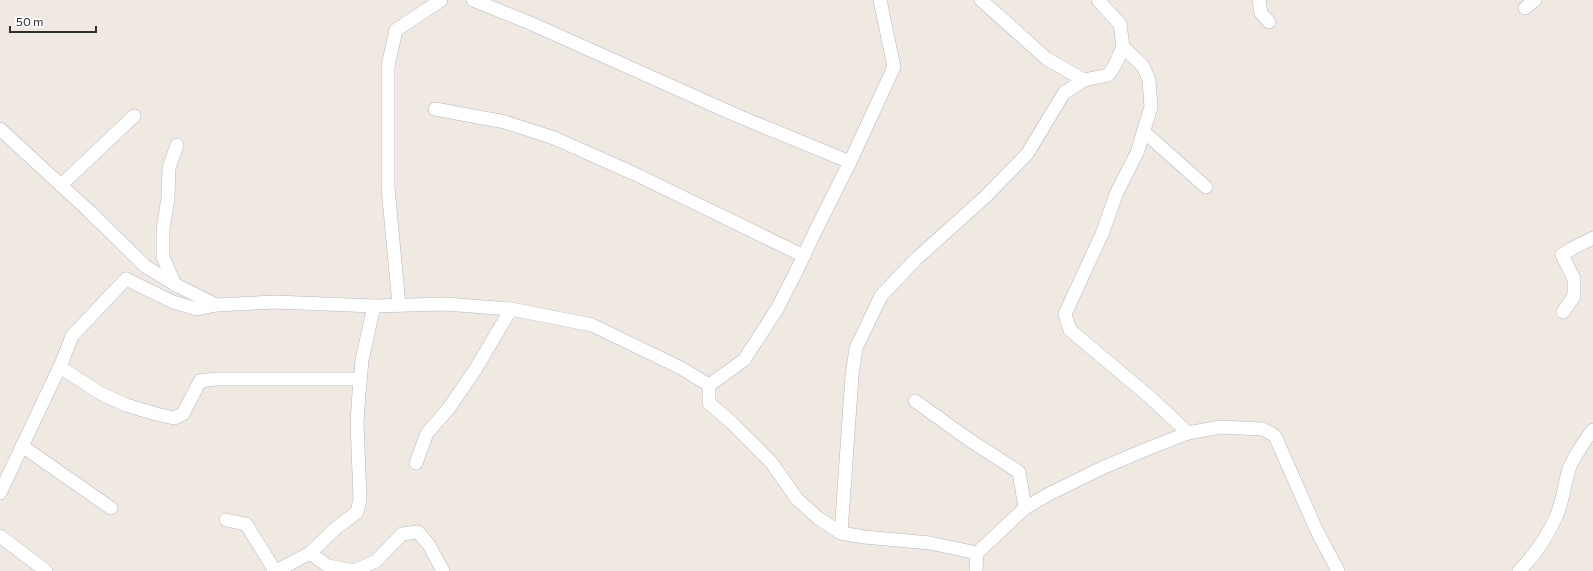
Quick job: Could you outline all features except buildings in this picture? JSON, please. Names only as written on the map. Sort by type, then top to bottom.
[{"type":"street","points":[[399,305],[388,188],[388,66],[396,30],[441,0]]},
{"type":"street","points":[[473,0],[530,23],[738,116],[850,162]]},
{"type":"street","points":[[709,385],[744,360],[777,309],[850,162],[894,67],[880,0]]},
{"type":"street","points":[[981,0],[1047,59],[1084,80]]},
{"type":"street","points":[[842,533],[852,376],[856,348],[881,296],[916,259],[985,197],[1027,154],[1064,93],[1084,80],[1108,75],[1116,65],[1123,47],[1120,24],[1108,5],[1098,0]]},
{"type":"street","points":[[1259,0],[1261,13],[1269,22]]},
{"type":"street","points":[[1123,47],[1143,66],[1150,80],[1151,106],[1137,152],[1117,192],[1102,234],[1065,314],[1070,330],[1151,398],[1188,433]]},
{"type":"street","points":[[435,110],[504,122],[554,138],[635,174],[804,256]]},
{"type":"street","points":[[61,185],[134,116]]},
{"type":"street","points":[[0,129],[145,266],[176,285],[216,305]]},
{"type":"street","points":[[1143,131],[1206,187]]},
{"type":"street","points":[[176,285],[163,257],[163,230],[168,198],[170,168],[177,145]]},
{"type":"street","points":[[1563,312],[1574,296],[1574,279],[1562,255],[1593,238]]},
{"type":"street","points":[[0,493],[60,367],[72,336],[126,278],[173,302],[197,309],[216,305],[275,302],[374,306],[445,304],[510,309],[592,326],[682,368],[709,385]]},
{"type":"street","points":[[226,520],[246,524],[275,571],[310,553],[335,529],[357,512],[360,499],[357,422],[360,379],[362,360],[374,306]]},
{"type":"street","points":[[416,463],[427,433],[449,408],[475,370],[510,309]]},
{"type":"street","points":[[60,367],[100,393],[126,405],[174,418],[183,414],[200,381],[215,379],[360,379]]},
{"type":"street","points":[[709,385],[709,403],[772,462],[797,499],[818,518],[842,533],[864,537],[930,543],[977,553]]},
{"type":"street","points":[[915,401],[971,441],[1019,472],[1025,508]]},
{"type":"street","points":[[976,571],[977,553],[1025,508],[1049,494],[1102,468],[1146,449],[1188,433],[1220,427],[1264,430],[1275,436],[1316,529],[1338,571]]},
{"type":"street","points":[[1520,571],[1531,559],[1556,517],[1564,494],[1569,468],[1593,430]]},
{"type":"street","points":[[22,446],[111,508]]},
{"type":"street","points":[[310,553],[328,566],[354,570],[376,561],[402,534],[418,532],[429,545],[443,571]]},
{"type":"street","points":[[0,536],[46,571]]}]
